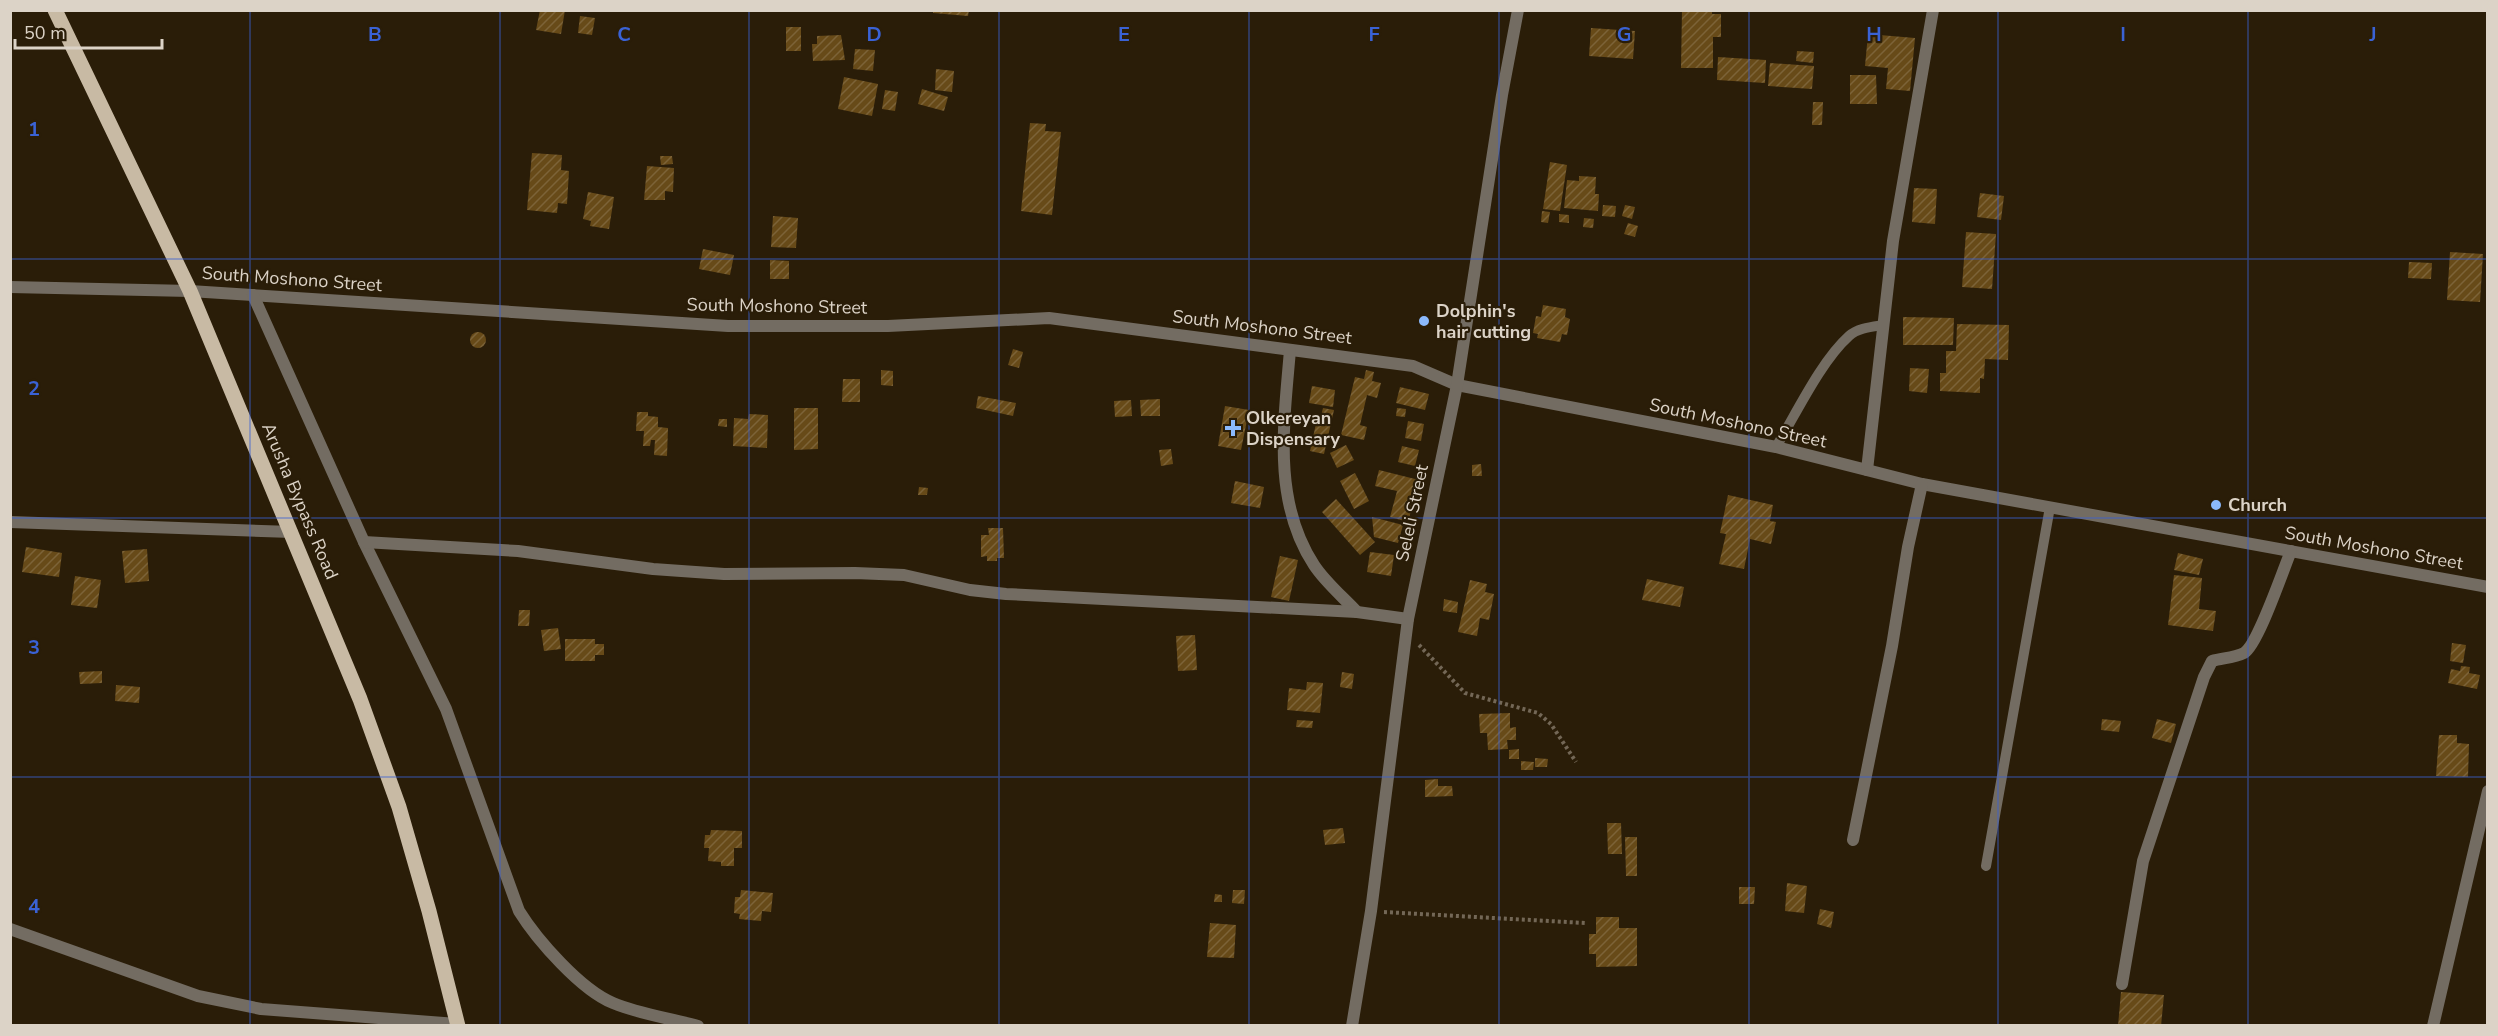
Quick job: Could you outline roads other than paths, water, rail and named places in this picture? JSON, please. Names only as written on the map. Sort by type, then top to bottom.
[{"type":"main road","name":"Arusha Bypass Road","points":[[55,10],[190,291],[360,699],[399,807],[429,911],[457,1025]]},
{"type":"street","name":"Seleli Street","points":[[1352,1026],[1371,911],[1407,625],[1457,385],[1502,95],[1518,10]]},
{"type":"street","points":[[1867,470],[1893,241],[1933,10]]},
{"type":"street","name":"South Moshono Street","points":[[10,287],[190,291],[728,326],[888,326],[1049,318],[1413,366],[1457,385],[1776,447],[1922,484],[2487,587]]},
{"type":"street","points":[[253,295],[364,542],[447,709],[511,895],[529,927],[577,978],[597,994],[614,1003],[698,1026]]},
{"type":"street","points":[[1290,350],[1282,449],[1287,494],[1295,532],[1315,567],[1357,612]]},
{"type":"street","points":[[1853,840],[1922,484]]},
{"type":"street","points":[[10,522],[292,532]]},
{"type":"street","points":[[364,542],[518,551],[654,569],[724,574],[904,575],[970,590],[1006,594],[1357,612],[1407,625]]},
{"type":"street","points":[[2122,984],[2143,861],[2204,677],[2212,662],[2243,654],[2248,650],[2257,635],[2291,551]]},
{"type":"street","points":[[2433,1026],[2487,791]]},
{"type":"street","points":[[10,929],[198,996],[261,1009],[457,1025]]},
{"type":"lane","points":[[1776,447],[1830,357],[1850,335],[1864,327],[1884,325]]},
{"type":"lane","points":[[1986,866],[2050,507]]},
{"type":"place","name":"Dolphin's hair cutting","points":[[1424,321]]},
{"type":"place","name":"Olkereyan Dispensary","points":[[1233,428]]},
{"type":"place","name":"Church","points":[[2216,505]]}]
